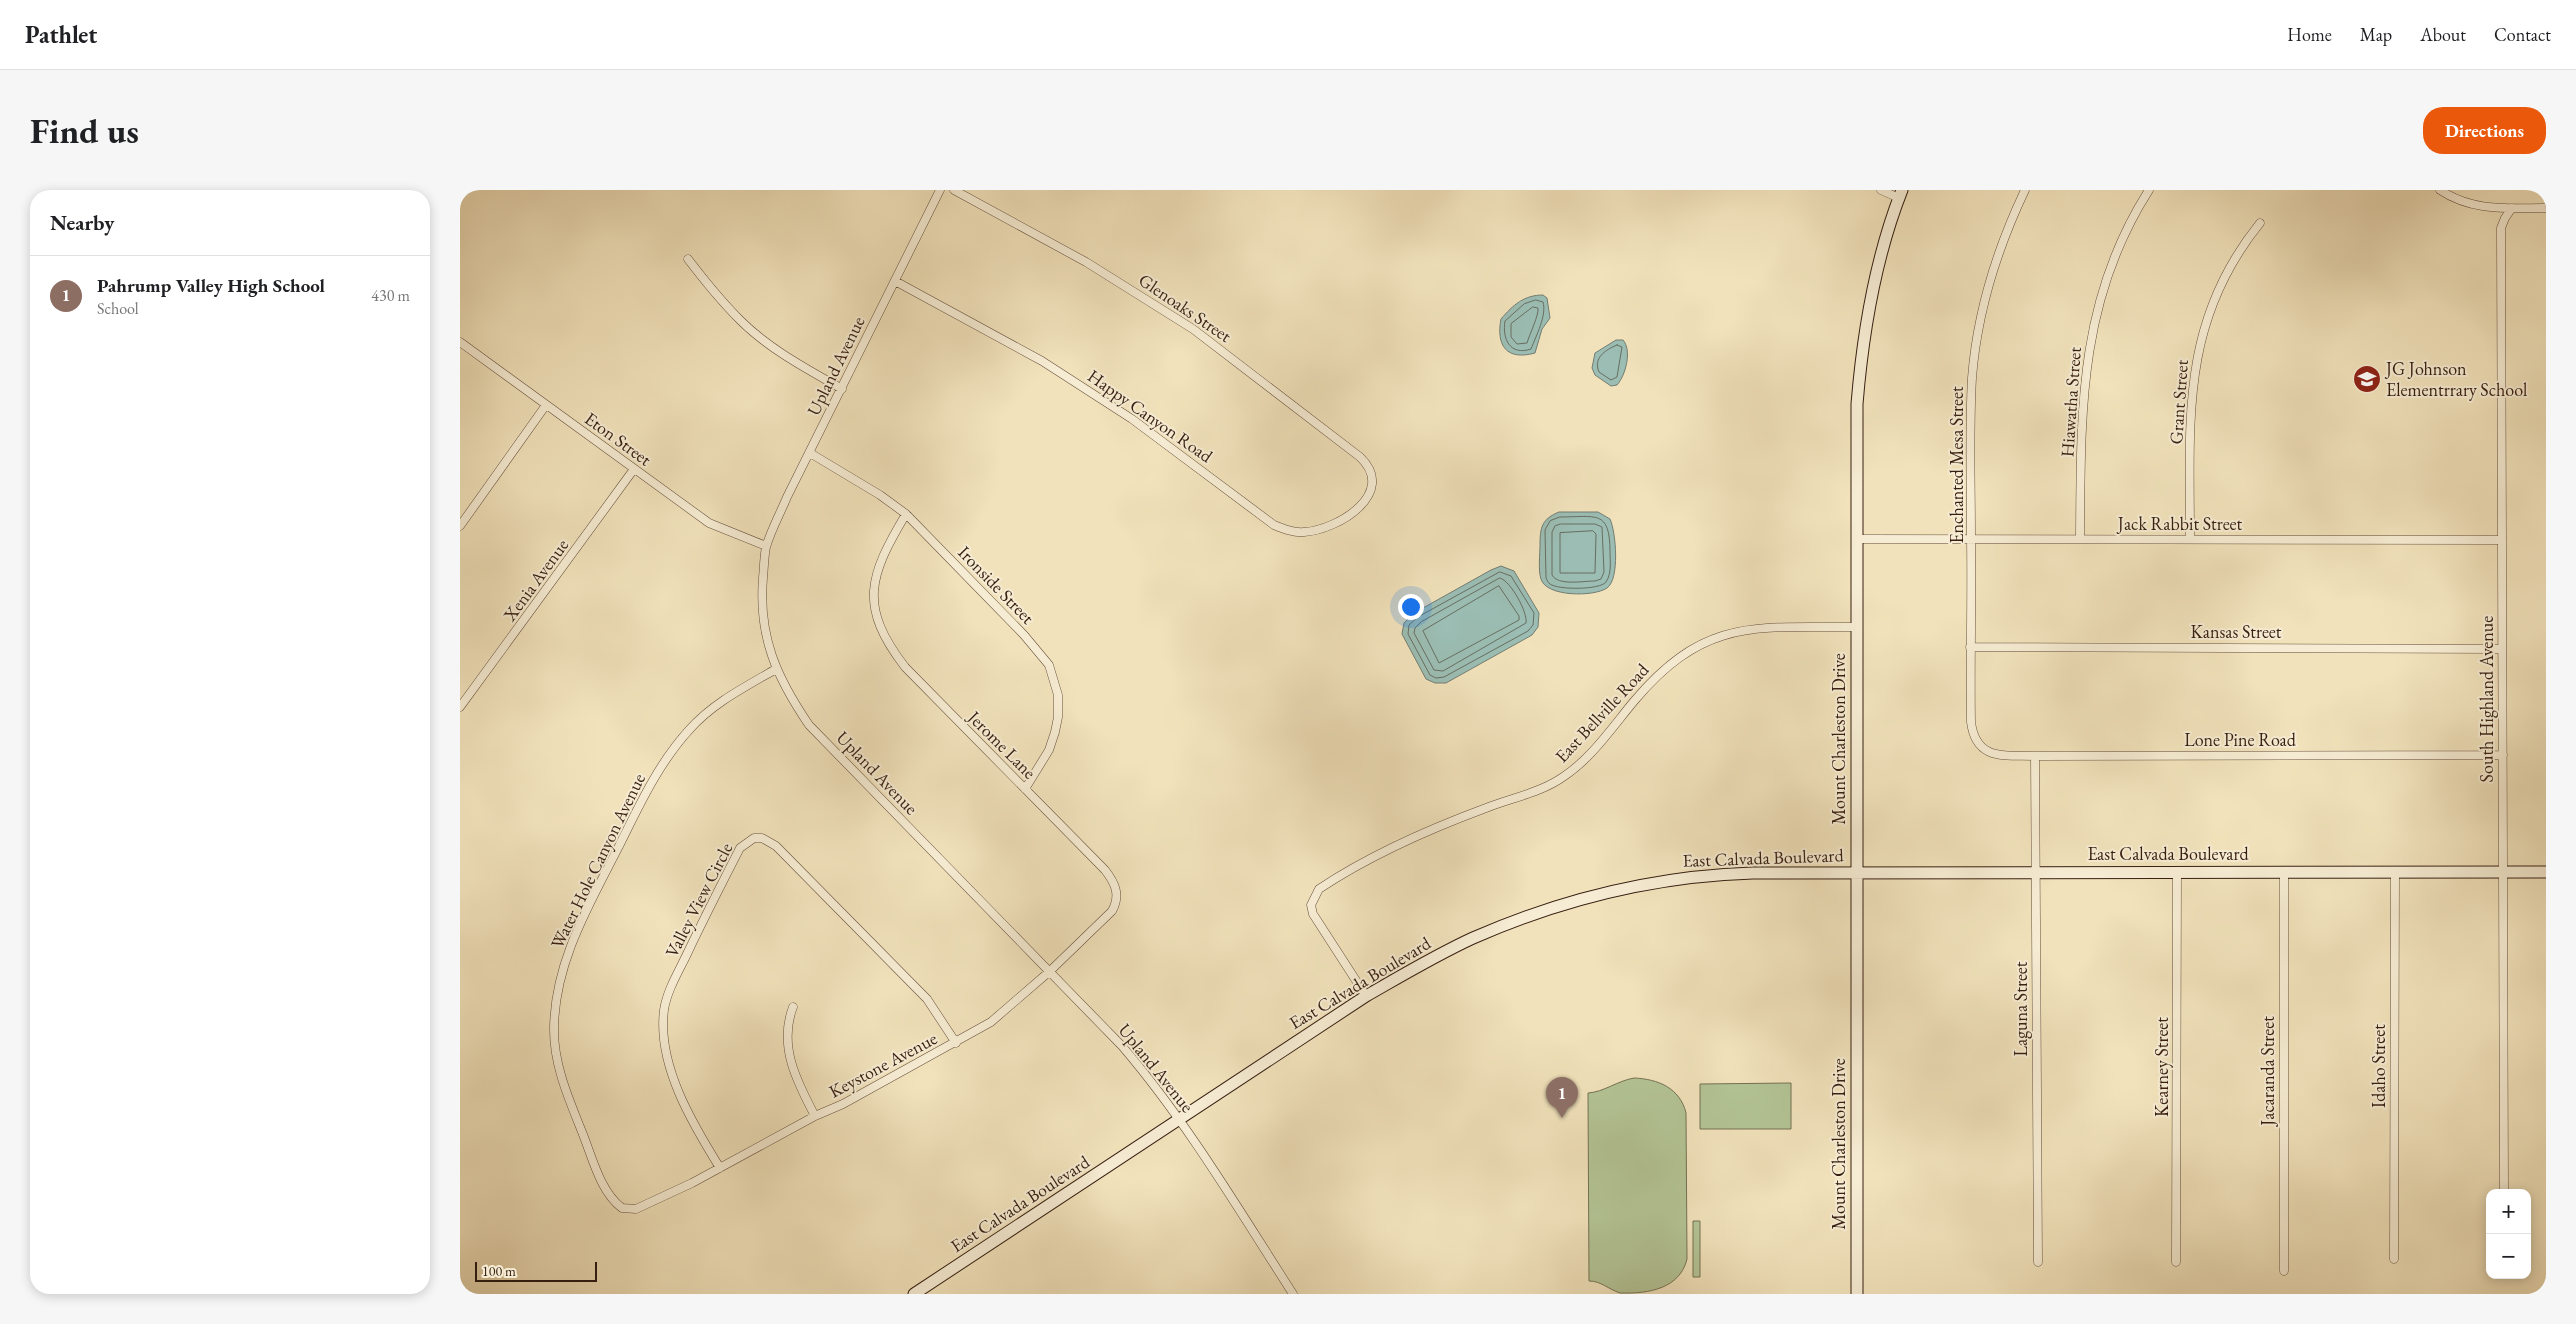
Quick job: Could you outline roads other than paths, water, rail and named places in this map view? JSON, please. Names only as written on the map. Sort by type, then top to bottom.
[{"type":"main road","name":"Mount Charleston Drive","points":[[1857,1294],[1858,404],[1861,358],[1877,270],[1900,194]]},
{"type":"main road","name":"East Calvada Boulevard","points":[[914,1294],[1366,996],[1472,938],[1525,916],[1576,900],[1682,877],[1734,873],[2546,872]]},
{"type":"street","name":"Upland Avenue","points":[[940,190],[787,497],[766,546],[763,613],[767,643],[776,669],[788,694],[809,725],[1122,1046],[1180,1119],[1293,1294]]},
{"type":"street","name":"Glenoaks Street","points":[[954,190],[1086,262],[1193,329],[1360,457],[1368,465],[1373,482]]},
{"type":"street","points":[[1881,190],[1900,194]]},
{"type":"street","name":"Enchanted Mesa Street","points":[[1979,746],[1972,734],[1970,722],[1972,377],[1978,332],[2002,244],[2025,190]]},
{"type":"street","name":"Hiawatha Street","points":[[2080,539],[2081,430],[2087,355],[2107,276],[2124,236],[2148,190]]},
{"type":"street","points":[[2440,190],[2470,205],[2546,208]]},
{"type":"street","name":"South Highland Avenue","points":[[2504,1189],[2501,228],[2512,208]]},
{"type":"street","name":"Grant Street","points":[[2190,539],[2190,441],[2196,358],[2208,317],[2229,267],[2260,223]]},
{"type":"street","points":[[688,258],[716,295],[741,321],[768,344],[842,389]]},
{"type":"street","name":"Happy Canyon Road","points":[[895,281],[1042,361],[1132,419],[1274,525],[1302,533],[1318,530],[1339,522],[1360,506],[1369,496],[1373,482]]},
{"type":"street","name":"Eton Street","points":[[460,342],[709,523],[766,546]]},
{"type":"street","points":[[460,526],[546,405]]},
{"type":"street","name":"Ironside Street","points":[[810,453],[880,494],[906,514],[1024,635],[1052,673],[1058,695],[1056,732],[1048,750],[1025,789]]},
{"type":"street","name":"Xenia Avenue","points":[[460,708],[634,469]]},
{"type":"street","name":"Jerome Lane","points":[[906,514],[884,552],[874,586],[874,604],[882,632],[905,667],[1105,870],[1116,888],[1116,903],[1112,911],[1050,971]]},
{"type":"street","name":"Jack Rabbit Street","points":[[1858,539],[2502,540]]},
{"type":"street","name":"East Bellville Road","points":[[1366,996],[1313,914],[1311,905],[1320,889],[1421,834],[1538,790],[1563,778],[1594,750],[1653,679],[1689,650],[1700,644],[1743,629],[1858,627]]},
{"type":"street","name":"Kansas Street","points":[[1970,647],[2502,648]]},
{"type":"street","name":"Water Hole Canyon Avenue","points":[[720,1168],[636,1209],[622,1208],[615,1203],[594,1163],[557,1063],[554,1029],[556,1005],[563,968],[575,934],[649,787],[670,753],[690,729],[714,707],[730,695],[776,669]]},
{"type":"street","name":"Lone Pine Road","points":[[1979,746],[2000,755],[2035,756],[2503,755]]},
{"type":"street","name":"Laguna Street","points":[[2035,756],[2038,1262]]},
{"type":"street","name":"Valley View Circle","points":[[720,1168],[703,1140],[672,1073],[667,1051],[664,1019],[670,990],[740,848],[746,842],[762,838],[776,846],[927,999],[956,1043]]},
{"type":"street","name":"Kearney Street","points":[[2176,1262],[2177,871]]},
{"type":"street","name":"Jacaranda Street","points":[[2284,872],[2284,1270]]},
{"type":"street","name":"Idaho Street","points":[[2394,873],[2394,1259]]},
{"type":"street","name":"Keystone Avenue","points":[[720,1168],[956,1043],[1009,1008],[1050,971]]},
{"type":"street","points":[[793,1007],[788,1025],[790,1063],[795,1079],[815,1116]]},
{"type":"water","points":[[1536,295],[1543,295],[1547,298],[1550,318],[1542,329],[1535,353],[1517,355],[1510,353],[1505,349],[1500,336],[1501,319],[1519,302]]},
{"type":"water","points":[[1616,340],[1623,340],[1626,344],[1627,362],[1620,381],[1617,385],[1611,386],[1595,375],[1592,368],[1595,353]]},
{"type":"water","points":[[1559,512],[1598,512],[1610,519],[1616,555],[1614,575],[1607,588],[1592,593],[1571,594],[1552,589],[1545,585],[1541,579],[1539,562],[1543,524]]},
{"type":"water","points":[[1501,566],[1514,571],[1539,613],[1538,627],[1532,635],[1446,683],[1435,683],[1426,679],[1402,634],[1404,623],[1414,613]]},
{"type":"place","name":"JG Johnson Elementrrary School","points":[[2367,379]]},
{"type":"place","name":"Pahrump Valley High School","points":[[1562,1118]]}]
